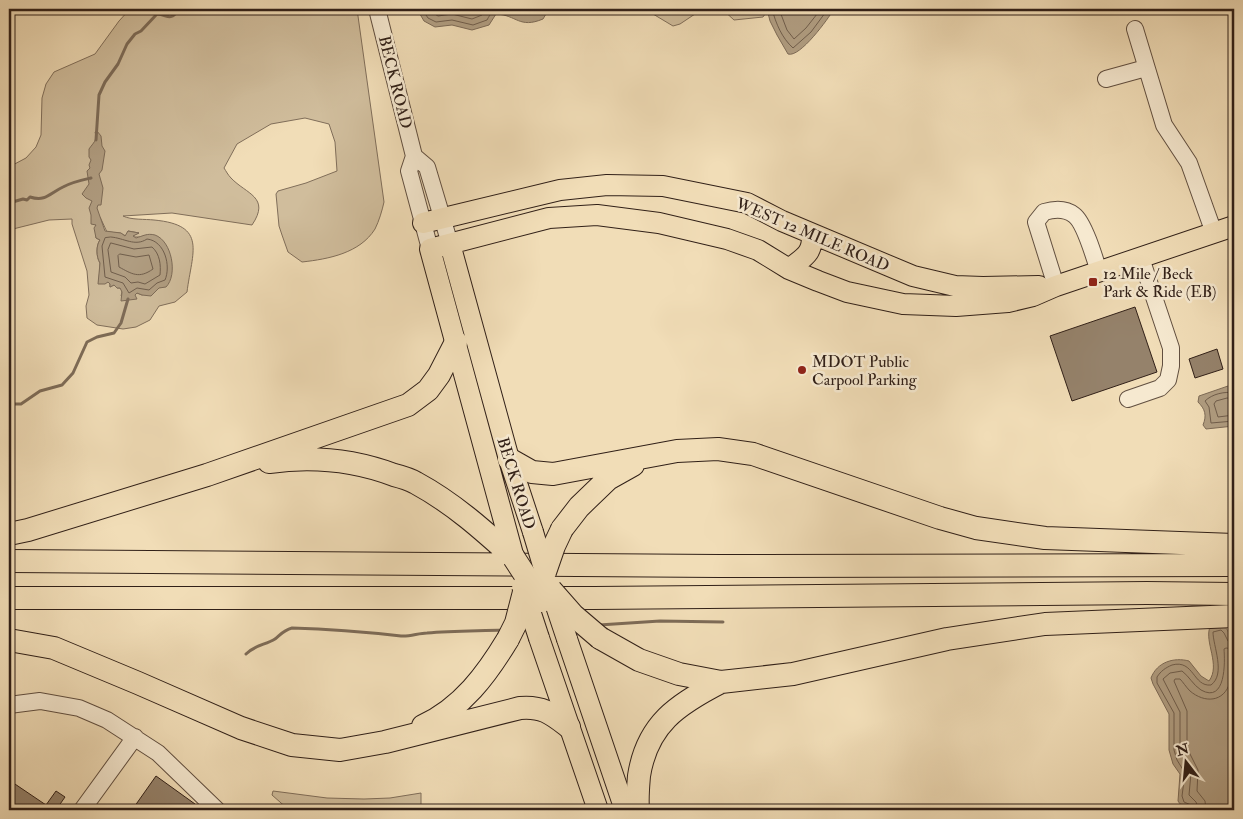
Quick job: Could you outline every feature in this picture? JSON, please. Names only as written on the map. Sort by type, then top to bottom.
[{"type":"highway","points":[[9,534],[28,530],[207,474],[408,405],[428,390],[439,375],[456,342]]},
{"type":"highway","points":[[509,459],[532,472],[552,474],[677,451],[718,449],[753,454],[940,518],[976,528],[1045,538],[1234,546]]},
{"type":"highway","points":[[385,742],[430,722],[463,700],[492,666],[516,623],[535,579],[562,530],[578,507],[608,479],[639,462],[677,451]]},
{"type":"highway","points":[[207,474],[284,460],[324,459],[373,467],[415,482],[496,532],[535,579],[600,638],[639,660],[679,674],[721,682],[793,674],[947,639],[1046,624],[1234,616]]},
{"type":"highway","points":[[533,532],[538,638]]},
{"type":"highway","points":[[9,561],[728,566],[1234,565]]},
{"type":"highway","points":[[535,579],[567,639]]},
{"type":"highway","points":[[9,598],[594,598],[1147,593],[1234,594]]},
{"type":"highway","points":[[9,640],[54,648],[138,682],[241,728],[292,745],[340,750],[385,742],[526,707],[541,709],[569,727]]},
{"type":"highway","points":[[638,810],[636,797],[641,764],[650,738],[666,718],[681,705],[721,682]]},
{"type":"main road","name":"WEST 12 MILE ROAD","points":[[423,223],[560,190],[607,185],[663,186],[747,203],[812,234],[913,276],[955,286],[983,288],[1056,286]]},
{"type":"main road","name":"WEST 12 MILE ROAD","points":[[430,249],[549,218],[597,215],[659,223],[727,239],[758,250],[789,269],[847,292],[903,304],[956,306],[1008,302],[1032,296],[1056,286],[1234,226]]},
{"type":"main road","points":[[789,269],[810,252],[812,234]]},
{"type":"main road","name":"BECK ROAD","points":[[450,244],[509,459],[533,532]]},
{"type":"main road","name":"BECK ROAD","points":[[430,249],[456,342],[496,532]]},
{"type":"main road","points":[[903,304],[902,292],[905,283],[913,276]]},
{"type":"main road","points":[[538,638],[598,810]]},
{"type":"main road","points":[[567,639],[625,810]]},
{"type":"street","name":"BECK ROAD","points":[[376,9],[414,156],[409,171],[430,249]]},
{"type":"street","points":[[1135,29],[1164,125],[1190,163],[1214,233]]},
{"type":"street","points":[[1106,78],[1146,68]]},
{"type":"street","name":"BECK ROAD","points":[[414,156],[427,167],[450,244]]},
{"type":"street","points":[[1056,286],[1036,222],[1044,212],[1059,209],[1075,215],[1080,223],[1099,272]]},
{"type":"street","points":[[1128,399],[1160,388],[1168,380],[1171,366],[1171,348],[1141,258]]},
{"type":"street","points":[[9,705],[40,701],[79,708],[107,720],[158,753],[217,810]]},
{"type":"street","points":[[82,810],[135,737]]},
{"type":"shaded area","points":[[130,9],[357,9],[384,202],[375,229],[369,237],[352,249],[323,259],[302,262],[288,252],[279,226],[276,194],[278,191],[337,171],[335,142],[329,124],[305,118],[271,124],[237,144],[224,168],[231,178],[258,202],[257,216],[252,225],[172,213],[123,216],[171,223],[183,228],[189,234],[193,243],[193,253],[187,292],[175,302],[159,306],[150,320],[136,327],[123,329],[97,325],[87,318],[86,306],[89,295],[87,271],[72,219],[49,220],[9,230],[9,167],[26,158],[36,147],[41,135],[42,98],[46,84],[54,72],[95,54]],"holes":[[[100,217],[107,232],[120,233],[126,236],[128,231],[139,233],[133,237],[142,237],[163,286],[142,295],[137,293],[135,295],[121,296],[121,288],[117,288],[114,285],[110,287],[108,282],[99,283],[100,263],[97,251],[100,240],[96,238],[96,225],[92,222]]]},
{"type":"shaded area","points":[[650,9],[716,9],[701,10],[680,24],[673,26],[653,14]]},
{"type":"shaded area","points":[[722,9],[768,10],[763,17],[734,20]]},
{"type":"shaded area","points":[[273,791],[327,798],[364,799],[390,798],[421,793],[421,810],[289,810],[272,795]]},
{"type":"water","points":[[417,9],[520,9],[528,13],[539,9],[549,9],[543,19],[528,23],[496,14],[489,25],[472,30],[452,25],[435,27],[424,21]]},
{"type":"water","points":[[767,9],[834,9],[820,29],[806,44],[793,54],[788,54],[770,21]]},
{"type":"water","points":[[97,131],[101,136],[102,146],[105,151],[102,170],[99,174],[103,188],[101,205],[98,205],[97,208],[105,231],[121,233],[125,236],[128,231],[139,233],[133,236],[136,238],[155,235],[161,238],[169,251],[172,267],[170,282],[166,287],[159,288],[151,296],[137,293],[135,295],[137,299],[121,301],[122,292],[120,288],[114,285],[110,287],[108,282],[98,284],[100,263],[97,251],[100,240],[96,238],[94,228],[96,225],[91,224],[89,208],[92,201],[82,194],[89,184],[87,171],[90,168],[91,160],[89,149],[95,141],[95,132]]},
{"type":"water","points":[[1228,386],[1234,388],[1234,426],[1206,429],[1203,425],[1205,412],[1198,402],[1199,396]]},
{"type":"water","points":[[1222,625],[1234,639],[1234,810],[1195,810],[1182,805],[1178,801],[1180,774],[1173,764],[1169,750],[1169,714],[1151,678],[1157,668],[1167,662],[1183,660],[1189,661],[1201,676],[1209,681],[1213,668],[1209,640],[1210,627]]},
{"type":"building","points":[[1135,307],[1157,372],[1072,401],[1050,336]]},
{"type":"building","points":[[1217,349],[1223,369],[1195,378],[1189,359]]},
{"type":"building","points":[[156,776],[195,804],[191,810],[132,810]]},
{"type":"building","points":[[9,780],[46,805],[56,791],[65,797],[56,810],[9,810]]},
{"type":"waterway","points":[[96,140],[99,95],[105,82],[118,64],[127,44],[157,14],[171,17],[180,9]]},
{"type":"waterway","points":[[9,203],[23,199],[27,200],[30,197],[44,198],[77,181],[91,178]]},
{"type":"waterway","points":[[9,404],[21,404],[40,391],[62,385],[73,373],[87,342],[97,337],[114,333],[121,323],[128,299]]},
{"type":"waterway","points":[[599,625],[660,621],[723,622]]},
{"type":"waterway","points":[[246,654],[292,628],[404,636],[436,632],[503,630]]},
{"type":"place","name":"12 Mile / Beck Park & Ride (EB)","points":[[1093,282]]},
{"type":"place","name":"MDOT Public Carpool Parking","points":[[802,370]]}]
